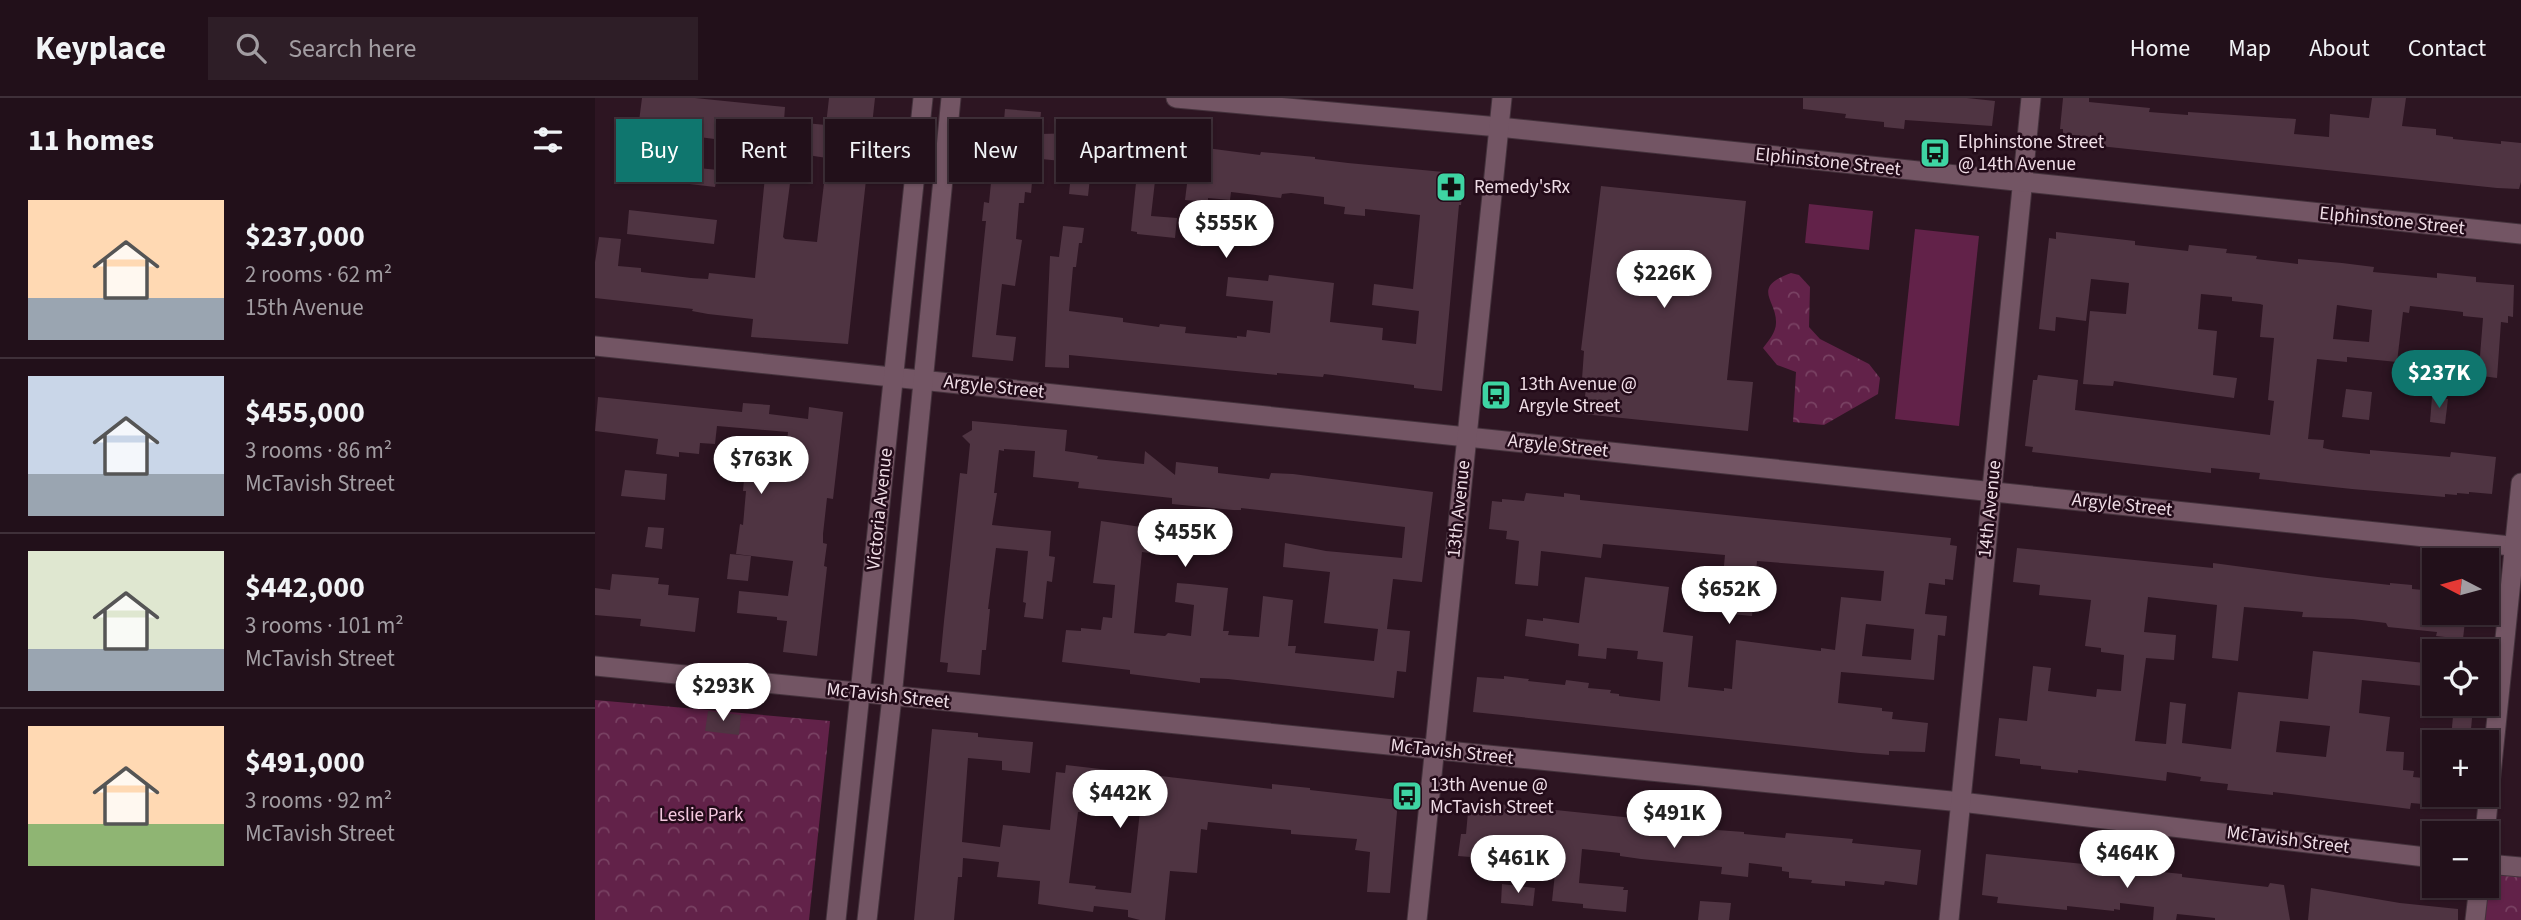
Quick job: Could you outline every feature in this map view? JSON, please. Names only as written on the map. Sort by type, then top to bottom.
[{"type":"street","name":"Victoria Avenue","points":[[836,920],[923,98]]},
{"type":"street","name":"Victoria Avenue","points":[[867,920],[951,98]]},
{"type":"street","name":"Elphinstone Street","points":[[1176,98],[1499,127],[2521,234]]},
{"type":"street","name":"13th Avenue","points":[[1417,920],[1502,98]]},
{"type":"street","name":"14th Avenue","points":[[1949,920],[2031,98]]},
{"type":"street","name":"Argyle Street","points":[[595,346],[2518,547]]},
{"type":"street","points":[[2485,821],[2518,547],[2521,483]]},
{"type":"street","name":"McTavish Street","points":[[595,666],[1961,802],[2422,857]]},
{"type":"street","points":[[2499,865],[2521,867]]},
{"type":"street","points":[[2476,920],[2478,898]]},
{"type":"green space","points":[[1809,204],[1873,211],[1869,250],[1805,243]]},
{"type":"green space","points":[[1915,229],[1979,236],[1959,426],[1895,419]]},
{"type":"green space","points":[[1791,273],[1799,275],[1810,287],[1809,327],[1820,339],[1869,364],[1880,378],[1878,394],[1824,425],[1793,422],[1796,372],[1777,365],[1763,348],[1776,326],[1769,289],[1771,284]]},
{"type":"green space","name":"Leslie Park","points":[[595,700],[830,721],[809,920],[595,920]]},
{"type":"green space","points":[[2499,874],[2521,877],[2521,920],[2485,920],[2487,898],[2499,898]]},
{"type":"building","points":[[642,98],[695,98],[785,107],[784,119],[716,119],[716,139],[702,137],[702,119],[639,119]]},
{"type":"building","points":[[829,98],[875,98],[873,119],[827,119]]},
{"type":"building","points":[[1803,98],[1967,98],[1995,101],[1992,126],[1905,120],[1904,129],[1884,127],[1884,122],[1845,118],[1846,114],[1803,109]]},
{"type":"building","points":[[2063,98],[2089,98],[2089,102],[2150,108],[2149,112],[2296,119],[2294,134],[2329,137],[2330,114],[2369,118],[2372,98],[2406,98],[2402,126],[2436,129],[2436,135],[2453,139],[2501,144],[2501,141],[2521,143],[2521,182],[2519,189],[2497,188],[2090,145],[2091,137],[2063,134],[2063,129],[2060,129]]},
{"type":"building","points":[[1005,109],[1041,112],[1040,119],[1004,119]]},
{"type":"building","points":[[811,124],[825,125],[825,158],[811,156]]},
{"type":"building","points":[[1042,134],[1056,134],[1056,160],[1042,159]]},
{"type":"building","points":[[1211,149],[1465,174],[1459,205],[1442,391],[1324,374],[1323,377],[1277,375],[1069,355],[1069,368],[1045,367],[1050,256],[1059,257],[1063,226],[1084,228],[1076,267],[1073,267],[1069,311],[1123,318],[1123,322],[1159,327],[1160,324],[1186,327],[1185,333],[1237,338],[1246,337],[1247,330],[1270,333],[1273,301],[1226,296],[1228,277],[1268,281],[1269,275],[1334,283],[1330,322],[1383,328],[1382,340],[1416,344],[1419,311],[1372,305],[1374,284],[1413,289],[1420,215],[1365,209],[1365,216],[1344,214],[1345,207],[1324,204],[1324,197],[1291,193],[1282,194],[1281,198],[1231,192],[1230,200],[1185,200],[1187,184],[1166,182],[1211,182]]},
{"type":"building","points":[[702,168],[716,170],[715,187],[672,182],[702,182]]},
{"type":"building","points":[[825,175],[825,182],[866,182],[848,344],[751,337],[753,319],[595,298],[595,262],[599,237],[621,239],[618,266],[641,268],[641,272],[691,278],[708,279],[709,273],[755,278],[764,182],[790,182],[783,237],[817,242]]},
{"type":"building","points":[[991,182],[1032,182],[1031,193],[1025,192],[1024,203],[1019,203],[1016,239],[1022,240],[1015,286],[1002,284],[996,335],[1016,337],[1013,361],[972,357],[986,221],[982,221],[984,202],[989,203]]},
{"type":"building","points":[[1070,182],[1090,182],[1088,196],[1069,194]]},
{"type":"building","points":[[1127,182],[1155,182],[1151,216],[1177,218],[1175,238],[1131,231],[1136,183]]},
{"type":"building","points":[[1601,186],[1746,201],[1727,380],[1753,382],[1748,431],[1583,414],[1587,379],[1582,379],[1584,351],[1581,350]]},
{"type":"building","points":[[629,210],[717,220],[714,244],[627,234]]},
{"type":"building","points":[[2056,232],[2135,241],[2135,245],[2188,251],[2189,245],[2227,249],[2226,253],[2257,256],[2256,259],[2298,264],[2298,259],[2342,263],[2374,267],[2373,272],[2437,278],[2437,273],[2476,277],[2476,282],[2514,285],[2513,317],[2508,316],[2508,323],[2501,322],[2497,378],[2475,375],[2477,355],[2480,356],[2483,318],[2463,316],[2463,312],[2410,306],[2409,313],[2403,312],[2397,362],[2347,357],[2347,362],[2317,359],[2308,439],[2324,440],[2323,448],[2370,454],[2370,450],[2450,457],[2451,452],[2496,457],[2492,494],[2469,492],[2445,494],[2445,497],[2352,489],[2259,479],[2260,473],[2211,468],[2211,473],[2032,452],[2033,447],[2025,446],[2033,380],[2037,380],[2038,375],[2078,380],[2075,410],[2270,435],[2274,401],[2268,400],[2274,338],[2260,337],[2263,305],[2232,301],[2232,297],[2201,294],[2198,329],[2217,331],[2213,375],[2237,378],[2234,398],[2114,381],[2113,386],[2083,384],[2090,311],[2126,314],[2129,283],[2091,279],[2086,321],[2056,317],[2055,331],[2039,329],[2049,238],[2056,239]],"holes":[[[2337,305],[2372,310],[2369,342],[2333,339]]]},
{"type":"building","points":[[2346,389],[2372,392],[2369,420],[2342,417]]},
{"type":"building","points":[[598,397],[742,412],[743,403],[770,405],[769,414],[808,419],[809,407],[843,412],[833,499],[827,498],[823,534],[823,543],[827,544],[824,566],[827,567],[817,656],[783,652],[787,621],[777,620],[777,617],[737,613],[739,591],[788,596],[793,561],[736,554],[740,524],[743,525],[745,468],[784,471],[788,432],[717,426],[715,444],[700,443],[699,454],[679,452],[679,457],[656,454],[658,439],[595,431]]},
{"type":"building","points":[[2432,397],[2448,399],[2445,424],[2430,422]]},
{"type":"building","points":[[972,421],[1067,430],[1065,451],[1098,456],[1097,459],[1144,464],[1145,451],[1175,475],[1176,462],[1218,467],[1218,473],[1269,479],[1271,473],[1293,474],[1433,492],[1422,582],[1393,579],[1387,629],[1410,631],[1406,672],[1397,671],[1394,698],[1228,679],[1200,678],[1200,683],[1130,674],[1130,670],[1062,662],[1066,630],[1101,630],[1103,617],[1112,618],[1115,585],[1093,583],[1101,521],[1161,530],[1158,554],[1142,552],[1134,633],[1191,636],[1194,605],[1175,602],[1177,583],[1228,588],[1223,631],[1229,631],[1228,635],[1259,637],[1263,596],[1293,600],[1288,646],[1296,646],[1295,653],[1374,661],[1378,629],[1324,623],[1330,572],[1283,567],[1285,543],[1326,551],[1402,558],[1405,527],[1241,508],[1233,510],[1172,504],[1172,498],[1078,488],[1079,482],[1033,477],[1035,451],[1004,449],[999,450],[992,525],[1051,531],[1049,556],[1055,557],[1052,582],[1047,581],[1043,619],[1024,617],[1028,551],[996,548],[986,650],[982,650],[980,675],[947,672],[948,663],[940,662],[944,621],[960,473],[967,474],[970,444],[962,436],[972,430]]},
{"type":"building","points":[[625,470],[667,474],[665,500],[621,496]]},
{"type":"building","points":[[1526,493],[1564,497],[1564,493],[1580,495],[1580,500],[1951,538],[1950,545],[1957,546],[1953,580],[1945,579],[1945,585],[1929,583],[1925,614],[1947,616],[1945,636],[1938,635],[1934,680],[1841,672],[1838,703],[1882,708],[1882,711],[1893,712],[1892,719],[1928,723],[1925,752],[1889,751],[1889,755],[1860,753],[1473,712],[1477,677],[1504,679],[1504,676],[1565,685],[1566,680],[1589,683],[1588,688],[1611,690],[1610,693],[1619,696],[1660,701],[1663,662],[1637,659],[1638,651],[1607,648],[1606,659],[1578,656],[1579,644],[1525,636],[1527,619],[1543,621],[1543,618],[1579,623],[1585,577],[1669,587],[1663,632],[1693,636],[1688,687],[1724,691],[1724,688],[1732,689],[1736,640],[1821,651],[1821,648],[1835,650],[1841,597],[1881,601],[1884,571],[1757,561],[1752,616],[1701,611],[1704,586],[1722,586],[1725,555],[1603,544],[1601,558],[1541,551],[1538,586],[1515,584],[1519,541],[1506,539],[1507,531],[1489,529],[1492,501],[1524,501]],"holes":[[[1866,624],[1914,629],[1911,660],[1862,656]]]},
{"type":"building","points":[[648,527],[664,528],[662,549],[645,547]]},
{"type":"building","points":[[2017,548],[2213,568],[2213,563],[2390,585],[2412,585],[2412,589],[2422,590],[2422,625],[2465,625],[2463,639],[2436,636],[2437,632],[2388,627],[2386,623],[2302,617],[2303,612],[2244,607],[2238,661],[2212,658],[2217,605],[2148,597],[2144,632],[2176,635],[2174,660],[2146,658],[2135,741],[2166,744],[2170,702],[2186,704],[2182,743],[2231,749],[2238,692],[2308,699],[2313,651],[2422,663],[2422,686],[2362,680],[2359,713],[2390,717],[2386,751],[2404,752],[2403,770],[2414,771],[2413,777],[2422,778],[2422,804],[2411,803],[2410,809],[2273,792],[2273,795],[2227,790],[2228,784],[2200,781],[2201,777],[2167,772],[2166,781],[2078,770],[2078,773],[2041,769],[2041,766],[2020,764],[2020,759],[1995,756],[1999,718],[2027,721],[2033,666],[2051,668],[2048,691],[2096,697],[2097,689],[2121,691],[2124,655],[2101,652],[2101,648],[2085,646],[2091,600],[2039,595],[2040,585],[2013,582]],"holes":[[[2280,721],[2330,726],[2326,757],[2276,752]]]},
{"type":"building","points":[[730,554],[751,556],[748,581],[727,579]]},
{"type":"building","points":[[612,574],[659,578],[658,584],[669,585],[668,595],[699,598],[695,632],[640,626],[641,619],[595,615],[595,588],[610,590]]},
{"type":"building","points":[[708,711],[741,715],[739,735],[705,731]]},
{"type":"building","points":[[2453,716],[2472,718],[2471,730],[2452,730]]},
{"type":"building","points":[[932,729],[1033,742],[1030,773],[1002,770],[1002,761],[968,758],[962,842],[1000,847],[1003,825],[1050,830],[1056,772],[1065,773],[1066,765],[1272,789],[1272,784],[1310,788],[1398,800],[1390,893],[1367,892],[1370,852],[1355,850],[1357,839],[1291,834],[1291,830],[1208,822],[1207,830],[1201,829],[1197,873],[1170,871],[1165,920],[1128,917],[1128,910],[1094,906],[1093,912],[1038,904],[1040,881],[997,877],[999,862],[963,858],[962,877],[958,877],[954,920],[914,920]],"holes":[[[1085,797],[1119,800],[1118,807],[1140,811],[1131,893],[1069,883],[1078,812],[1081,812]]]},
{"type":"building","points":[[1469,801],[1691,824],[1744,834],[1785,838],[1786,833],[1853,839],[1852,843],[1921,850],[1917,885],[1885,881],[1884,885],[1845,881],[1845,886],[1811,883],[1812,880],[1789,878],[1789,872],[1782,871],[1782,867],[1749,863],[1748,877],[1721,874],[1722,867],[1641,859],[1620,856],[1620,853],[1582,849],[1579,883],[1624,887],[1623,890],[1628,890],[1626,912],[1583,908],[1583,904],[1552,901],[1557,855],[1485,843],[1483,858],[1458,856],[1461,834],[1466,834]]},
{"type":"building","points":[[1986,854],[2182,874],[2182,877],[2268,887],[2270,883],[2284,885],[2290,920],[2215,920],[2177,914],[2176,920],[2153,920],[2154,907],[2120,903],[2120,910],[2114,911],[2067,906],[2067,910],[1997,903],[1998,897],[1982,895]]},
{"type":"building","points":[[1502,884],[1535,888],[1533,906],[1501,903]]},
{"type":"building","points":[[2311,888],[2400,903],[2458,909],[2458,920],[2308,920]]},
{"type":"building","points":[[1700,901],[1731,903],[1729,920],[1698,920]]},
{"type":"place","name":"Elphinstone Street @ 14th Avenue","points":[[1935,153]]},
{"type":"place","name":"Remedy'sRx","points":[[1451,187]]},
{"type":"place","name":"13th Avenue @ Argyle Street","points":[[1496,395]]},
{"type":"place","name":"13th Avenue @ McTavish Street","points":[[1407,796]]}]
